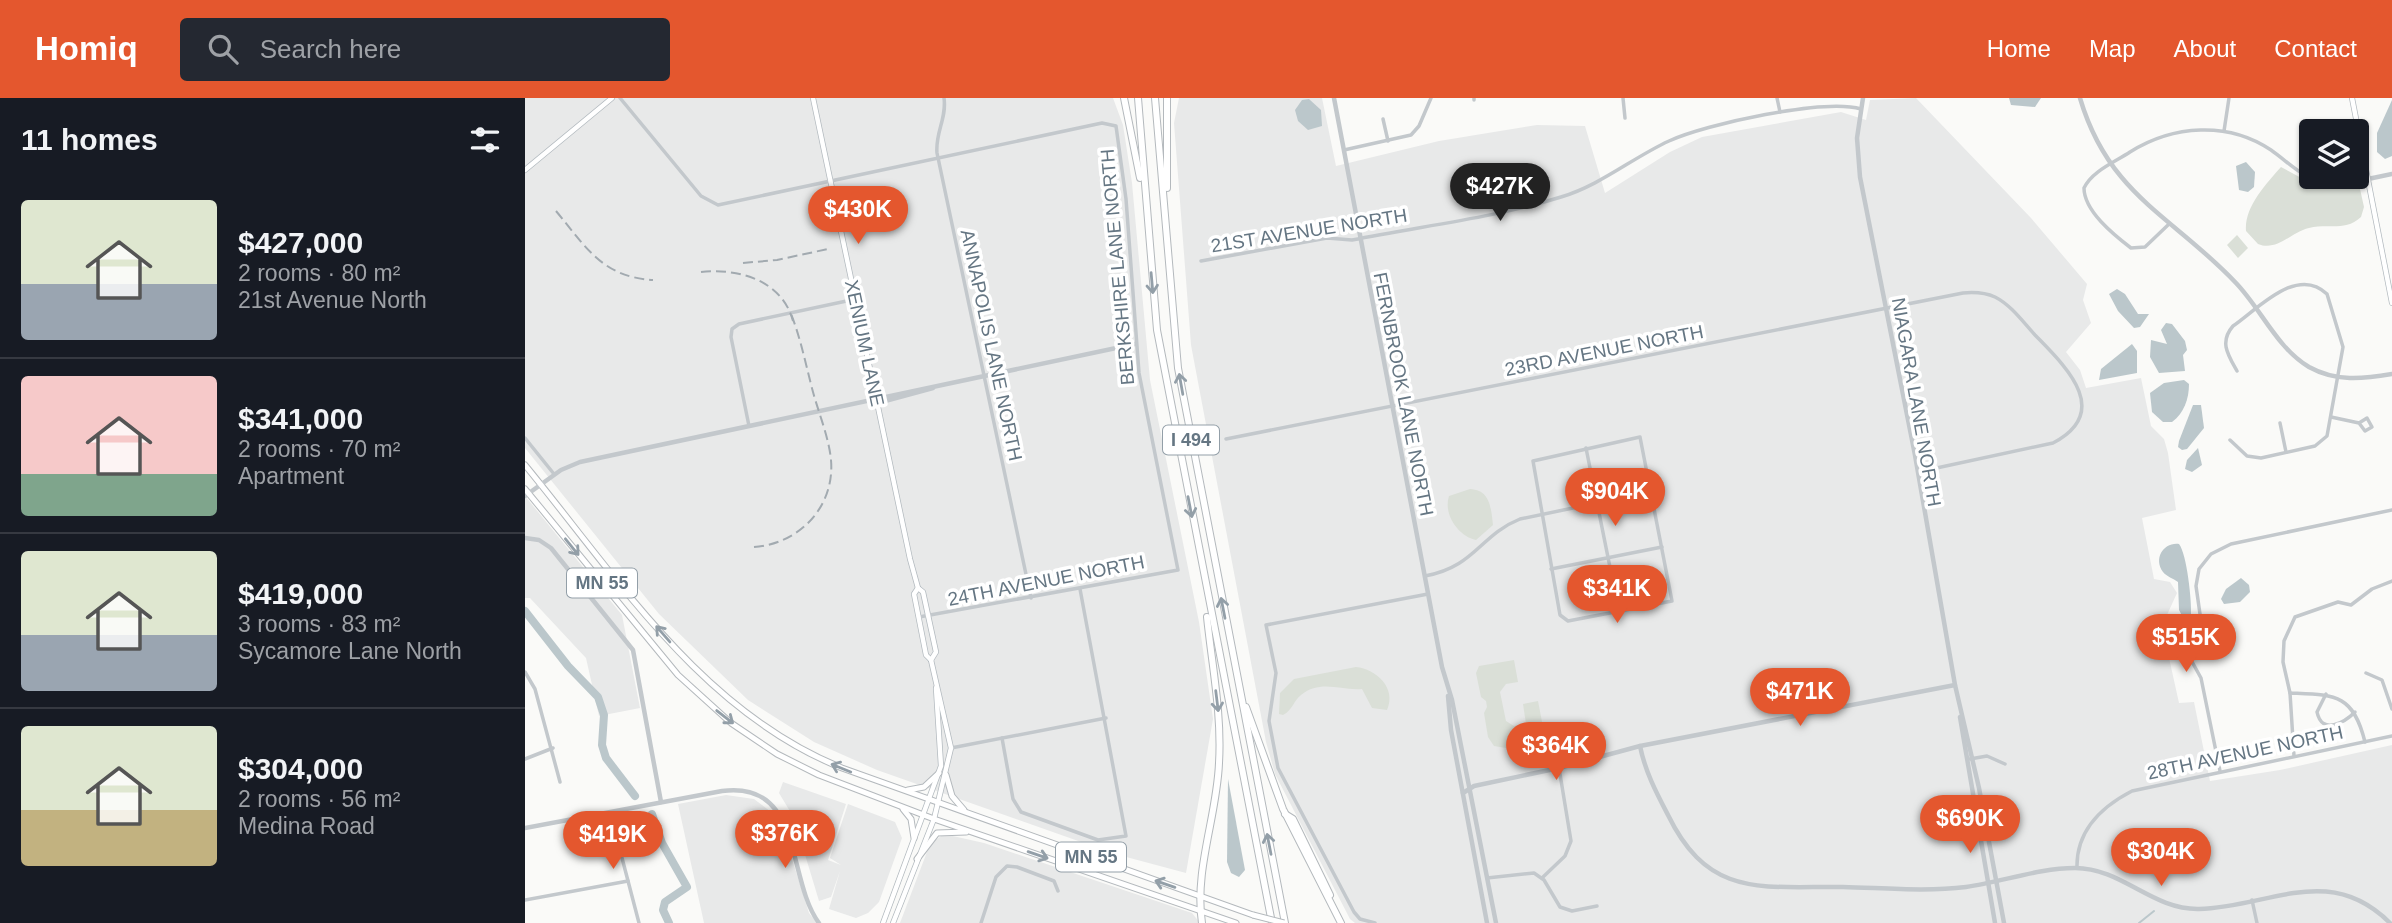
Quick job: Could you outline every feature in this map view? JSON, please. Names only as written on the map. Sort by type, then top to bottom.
[{"type":"highway","points":[[1124,98],[1146,215]]},
{"type":"highway","name":"I 494","points":[[1138,98],[1157,330],[1204,584],[1272,923]]},
{"type":"highway","name":"I 494","points":[[1155,98],[1178,368],[1284,923]]},
{"type":"highway","points":[[1164,203],[1167,98]]},
{"type":"highway","name":"MN 55","points":[[525,465],[676,649],[723,696],[766,728],[813,755],[905,791],[1253,915],[1284,923]]},
{"type":"highway","name":"MN 55","points":[[526,493],[665,661],[712,708],[752,738],[819,775],[923,815],[1235,923]]},
{"type":"highway","points":[[1202,923],[1198,895],[1219,763],[1218,711],[1204,584]]},
{"type":"highway","points":[[1236,675],[1285,814],[1341,923]]},
{"type":"highway","points":[[905,791],[925,787],[939,773]]},
{"type":"highway","points":[[946,775],[952,796],[966,813]]},
{"type":"highway","points":[[898,805],[911,819],[914,838]]},
{"type":"highway","points":[[916,859],[937,833],[974,833]]},
{"type":"main road","points":[[525,170],[612,98]]},
{"type":"main road","name":"XENIUM LANE","points":[[813,98],[918,587],[923,592],[936,652],[931,660]]},
{"type":"main road","points":[[2352,98],[2356,119]]},
{"type":"main road","points":[[2369,184],[2392,303]]},
{"type":"main road","name":"XENIUM LANE","points":[[893,923],[934,819],[951,748],[931,660],[926,655],[914,594],[918,587]]},
{"type":"main road","name":"XENIUM LANE","points":[[883,923],[939,773],[942,751],[936,683]]},
{"type":"street","points":[[620,98],[701,196],[711,204],[724,204],[938,159]]},
{"type":"street","name":"ANNAPOLIS LANE NORTH","points":[[944,98],[945,115],[937,137],[938,159],[1031,598]]},
{"type":"street","name":"FERNBROOK LANE NORTH","points":[[1333,98],[1448,695],[1447,702],[1487,923]]},
{"type":"street","points":[[1344,150],[1388,141],[1416,131],[1431,98]]},
{"type":"street","points":[[1623,98],[1625,118]]},
{"type":"street","points":[[1777,98],[1780,112]]},
{"type":"street","name":"NIAGARA LANE NORTH","points":[[1863,98],[1857,138],[1859,169],[1955,685],[2004,923]]},
{"type":"street","points":[[2080,98],[2092,131],[2137,197],[2222,269],[2298,359],[2320,372],[2339,377],[2358,379],[2392,374]]},
{"type":"street","points":[[2224,131],[2229,98]]},
{"type":"street","name":"21ST AVENUE NORTH","points":[[1202,261],[1327,238],[1360,238],[1561,198],[1596,184],[1687,133],[1839,102],[1861,109]]},
{"type":"street","points":[[1383,119],[1388,141]]},
{"type":"street","name":"BERKSHIRE LANE NORTH","points":[[938,159],[1102,123],[1116,126],[1128,223],[1135,344],[1178,570]]},
{"type":"street","points":[[2168,225],[2141,249],[2131,248],[2111,230],[2087,201],[2084,192],[2089,180],[2163,136],[2192,130],[2224,131],[2263,145],[2299,172]]},
{"type":"street","points":[[2369,179],[2392,174]]},
{"type":"street","points":[[2230,440],[2242,453],[2253,458],[2320,444],[2329,434],[2343,341],[2331,300],[2316,285],[2294,284],[2232,326],[2226,337],[2225,349],[2237,371]]},
{"type":"street","name":"23RD AVENUE NORTH","points":[[1226,439],[1963,293],[1988,295],[2012,311],[2069,370],[2078,386],[2081,405],[2077,422],[2067,435],[2045,446],[1917,472]]},
{"type":"street","points":[[749,426],[730,337],[732,329],[740,324],[856,299]]},
{"type":"street","points":[[525,502],[526,493],[554,474],[580,462],[877,399],[885,395],[933,388],[1135,344]]},
{"type":"street","points":[[2331,417],[2359,422]]},
{"type":"street","points":[[2280,424],[2286,452]]},
{"type":"street","points":[[1640,437],[1651,492],[1672,601],[1572,622],[1564,620],[1560,615],[1551,569],[1533,461],[1640,437]]},
{"type":"street","points":[[525,438],[554,474]]},
{"type":"street","points":[[1586,448],[1619,612]]},
{"type":"street","points":[[1425,576],[1456,568],[1507,525],[1541,514],[1651,492]]},
{"type":"street","points":[[2220,771],[2201,678],[2185,649],[2201,621],[2197,594],[2199,569],[2209,556],[2223,546],[2392,510]]},
{"type":"street","points":[[525,538],[539,540],[551,548],[630,645],[661,802]]},
{"type":"street","points":[[1551,569],[1662,547]]},
{"type":"street","name":"24TH AVENUE NORTH","points":[[919,617],[1178,570]]},
{"type":"street","points":[[2294,757],[2290,693],[2285,681],[2283,646],[2295,617],[2338,602],[2351,605],[2372,589],[2386,581],[2392,581]]},
{"type":"street","points":[[1002,738],[1014,803],[1028,816],[1098,840],[1126,836],[1080,589]]},
{"type":"street","points":[[1375,923],[1357,916],[1278,768],[1269,721],[1276,673],[1266,625],[1429,594]]},
{"type":"street","points":[[525,671],[535,689],[561,782]]},
{"type":"street","points":[[2366,673],[2382,680],[2392,709]]},
{"type":"street","points":[[1463,793],[1470,788],[1640,746],[1955,685]]},
{"type":"street","points":[[2290,693],[2326,694],[2356,711],[2365,742]]},
{"type":"street","points":[[2326,694],[2317,712],[2322,721],[2332,726],[2340,725],[2356,711]]},
{"type":"street","name":"FERNBROOK LANE NORTH","points":[[1448,695],[1453,700],[1496,923]]},
{"type":"street","name":"NIAGARA LANE NORTH","points":[[1958,699],[1966,760],[1996,923]]},
{"type":"street","points":[[951,748],[1106,718]]},
{"type":"street","name":"28TH AVENUE NORTH","points":[[2077,868],[2078,849],[2086,829],[2111,804],[2143,787],[2392,736]]},
{"type":"street","points":[[1640,746],[1646,770],[1684,844],[1701,863],[1723,877],[1747,884],[1919,888],[1996,882],[2077,868],[2117,877],[2156,900],[2179,908],[2203,909],[2311,890],[2337,892],[2363,901],[2390,923]]},
{"type":"street","points":[[525,759],[553,748]]},
{"type":"street","points":[[1966,760],[1987,756],[2005,764]]},
{"type":"street","points":[[1542,878],[1565,856],[1571,841],[1559,768]]},
{"type":"street","points":[[525,828],[732,790],[753,793],[778,812],[788,831],[806,899],[819,923]]},
{"type":"street","points":[[610,812],[639,923]]},
{"type":"street","points":[[981,923],[996,877],[1007,866],[1054,881],[1058,891]]},
{"type":"street","points":[[1487,878],[1528,872],[1542,878],[1560,907],[1572,911],[1597,906]]},
{"type":"street","points":[[525,900],[628,881]]},
{"type":"street","points":[[2252,900],[2257,923]]},
{"type":"shaded area","points":[[525,98],[1113,98],[1123,125],[1132,183],[1150,380],[1199,622],[1213,719],[1186,873],[1115,854],[877,770],[814,742],[748,700],[659,614],[525,448]]},
{"type":"shaded area","points":[[1179,98],[1322,98],[1336,166],[1439,141],[1537,125],[1585,126],[1605,193],[1670,152],[1702,137],[1841,112],[1866,120],[1870,100],[1916,98],[2031,218],[2087,284],[2083,300],[2091,323],[2066,352],[2080,370],[2086,388],[2141,378],[2151,426],[2164,439],[2168,453],[2176,510],[2142,518],[2154,579],[2170,582],[2177,593],[2162,626],[2179,703],[2194,702],[2210,781],[2280,770],[2392,745],[2392,923],[1355,923],[1350,919],[1275,774],[1266,742],[1191,345],[1174,123]]},
{"type":"shaded area","points":[[2009,98],[2041,98],[2035,107],[2011,105]]},
{"type":"shaded area","points":[[1309,99],[1321,110],[1322,126],[1308,130],[1298,121],[1295,110],[1302,100]]},
{"type":"shaded area","points":[[2392,100],[2392,156],[2385,159],[2377,152],[2377,133]]},
{"type":"shaded area","points":[[2246,162],[2255,172],[2254,187],[2248,192],[2239,190],[2236,166]]},
{"type":"shaded area","points":[[2281,167],[2299,177],[2299,189],[2360,189],[2364,207],[2361,217],[2343,226],[2302,230],[2278,244],[2258,244],[2246,231],[2246,222],[2257,196]]},
{"type":"shaded area","points":[[2237,235],[2248,248],[2238,258],[2227,245]]},
{"type":"shaded area","points":[[2117,289],[2125,294],[2138,314],[2149,314],[2140,327],[2134,328],[2118,311],[2109,294]]},
{"type":"shaded area","points":[[2166,323],[2172,324],[2185,341],[2185,371],[2159,373],[2150,357],[2151,340],[2167,344],[2161,330]]},
{"type":"shaded area","points":[[2132,344],[2137,351],[2137,373],[2099,380],[2101,369]]},
{"type":"shaded area","points":[[2184,380],[2189,384],[2189,390],[2183,410],[2172,422],[2163,422],[2152,412],[2150,393],[2164,383]]},
{"type":"shaded area","points":[[2193,405],[2201,405],[2204,428],[2187,449],[2182,450],[2178,447],[2179,441]]},
{"type":"shaded area","points":[[2198,448],[2202,465],[2192,472],[2185,469],[2187,460]]},
{"type":"shaded area","points":[[1470,489],[1486,496],[1493,525],[1476,540],[1458,529],[1448,510],[1449,496]]},
{"type":"shaded area","points":[[525,496],[622,615],[640,708],[599,716],[586,658],[530,598],[525,598]]},
{"type":"shaded area","points":[[2179,544],[2187,567],[2191,600],[2191,615],[2185,621],[2179,610],[2178,582],[2163,572],[2159,561],[2165,548]]},
{"type":"shaded area","points":[[2241,578],[2249,585],[2250,592],[2240,602],[2224,604],[2221,599],[2226,589]]},
{"type":"shaded area","points":[[1514,660],[1518,682],[1506,684],[1500,692],[1506,721],[1514,726],[1526,724],[1523,704],[1538,701],[1543,727],[1540,731],[1541,738],[1533,739],[1530,744],[1506,748],[1494,746],[1488,737],[1484,713],[1486,701],[1481,697],[1476,673],[1479,666]]},
{"type":"shaded area","points":[[1356,667],[1371,671],[1383,681],[1389,694],[1387,710],[1372,708],[1362,689],[1324,687],[1309,690],[1298,697],[1286,713],[1279,714],[1280,693],[1294,679]]},
{"type":"shaded area","points":[[1228,779],[1245,870],[1239,877],[1231,873],[1227,862]]},
{"type":"shaded area","points":[[783,782],[846,804],[828,860],[841,865],[830,858],[848,804],[895,822],[902,838],[879,902],[868,913],[856,918],[829,909],[840,871],[831,897],[819,901],[800,838],[804,818],[791,813],[779,793]]},
{"type":"shaded area","points":[[726,795],[754,799],[775,815],[782,827],[809,913],[817,923],[704,923],[678,804]]},
{"type":"shaded area","points":[[944,834],[984,843],[1192,913],[1200,923],[900,923],[930,844]]},
{"type":"waterway","points":[[525,611],[568,666],[598,697],[604,715],[602,745],[606,758],[635,796]]},
{"type":"waterway","points":[[652,814],[662,843],[687,887],[665,902],[663,910],[669,923]]},
{"type":"waterway","points":[[2139,923],[2154,911]]},
{"type":"railway","points":[[556,211],[586,248],[608,266],[635,278],[653,280]]},
{"type":"railway","points":[[743,263],[777,260],[828,249]]},
{"type":"railway","points":[[701,272],[729,272],[769,286],[779,295],[793,321]]},
{"type":"railway","points":[[754,547],[786,539],[799,531],[820,507],[831,477],[828,443],[791,314]]}]
